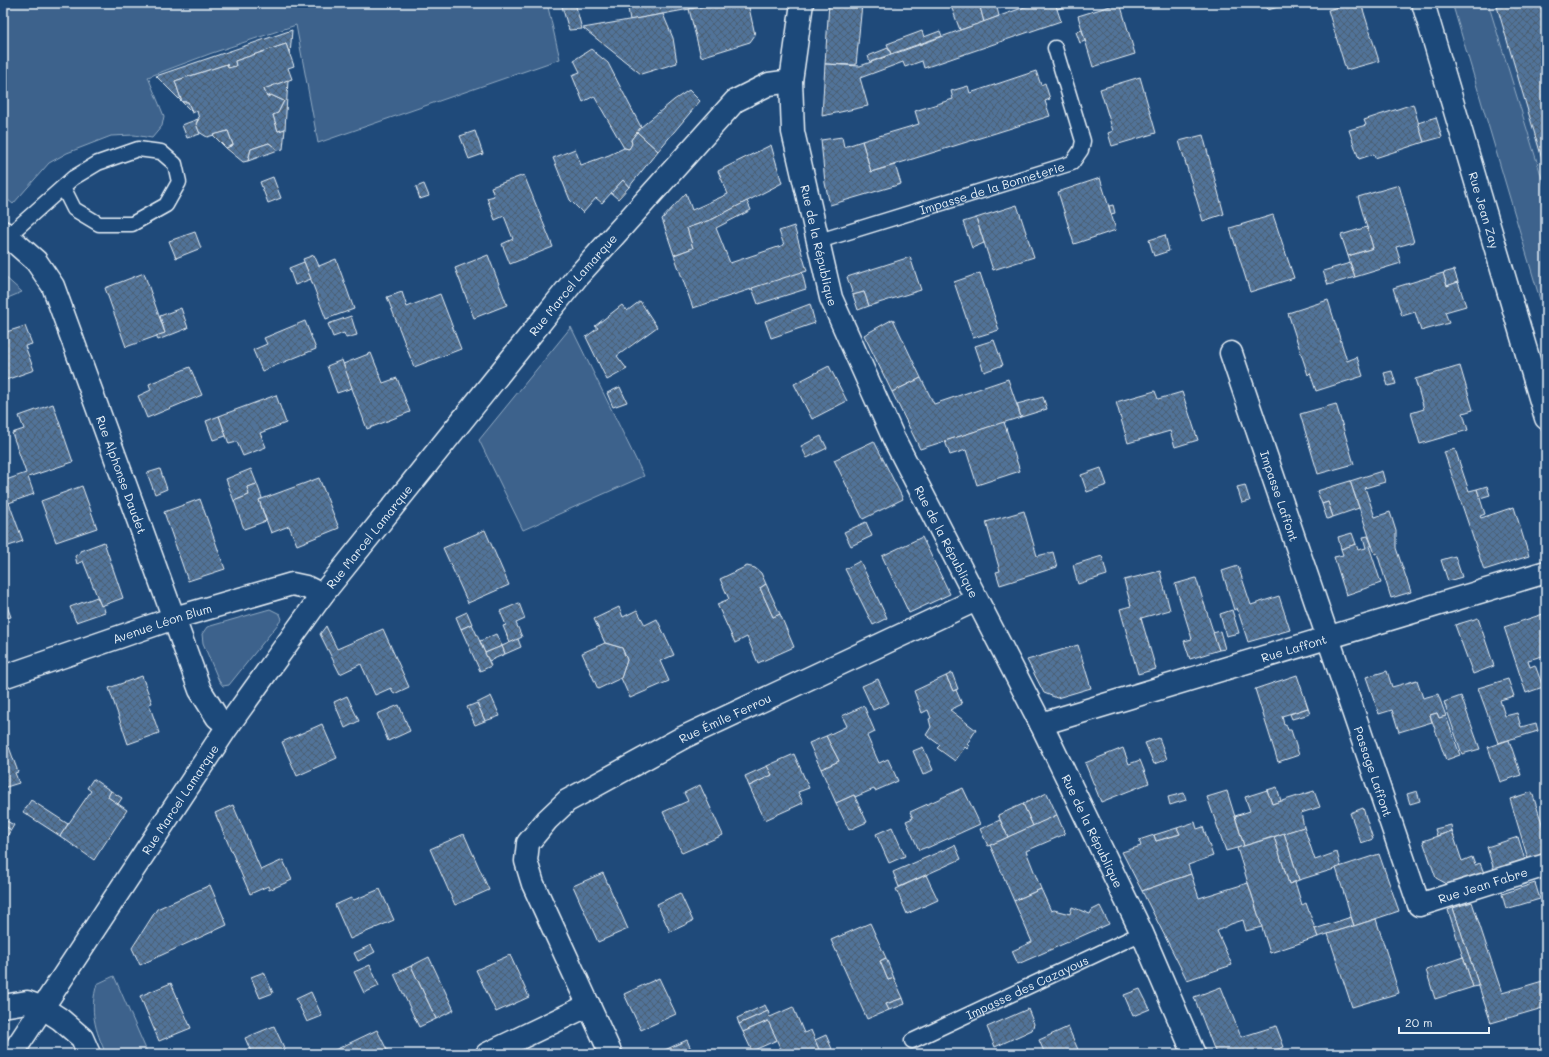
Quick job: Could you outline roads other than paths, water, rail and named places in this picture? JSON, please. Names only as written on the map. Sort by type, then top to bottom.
[{"type":"street","name":"Rue de la République","points":[[802,3],[791,81],[793,132],[831,298],[894,439],[1041,724],[1142,933],[1194,1054]]},
{"type":"street","name":"Rue Jean Zay","points":[[1424,3],[1546,418]]},
{"type":"street","name":"Rue Marcel Lamarque","points":[[12,1054],[228,726],[322,595],[577,278],[735,102],[769,84],[791,81]]},
{"type":"street","name":"Rue Alphonse Daudet","points":[[6,233],[36,261],[53,286],[200,690],[217,717],[228,726]]},
{"type":"street","name":"Impasse Laffont","points":[[1231,353],[1329,638]]},
{"type":"street","name":"Rue Laffont","points":[[1041,724],[1546,572]]},
{"type":"street","name":"Avenue Léon Blum","points":[[3,677],[174,618],[292,584],[306,587],[322,595]]},
{"type":"street","name":"Rue Émile Ferrou","points":[[611,1054],[533,884],[526,861],[528,843],[547,820],[568,801],[684,737],[976,600]]},
{"type":"street","name":"Passage Laffont","points":[[1329,638],[1419,905]]},
{"type":"street","name":"Rue Jean Fabre","points":[[1419,905],[1546,865]]},
{"type":"street","points":[[3,1006],[27,1002],[43,1008],[60,1019],[82,1038],[89,1054]]},
{"type":"street","points":[[487,1054],[589,1005]]},
{"type":"lane","name":"Impasse de la Bonneterie","points":[[818,241],[1072,163],[1081,150],[1083,141],[1055,48]]},
{"type":"lane","points":[[6,233],[73,178],[98,163],[138,149],[161,152],[175,164],[179,182],[166,205],[132,224],[99,224],[74,209],[63,187]]},
{"type":"lane","name":"Impasse des Cazayous","points":[[912,1041],[1142,933]]}]
